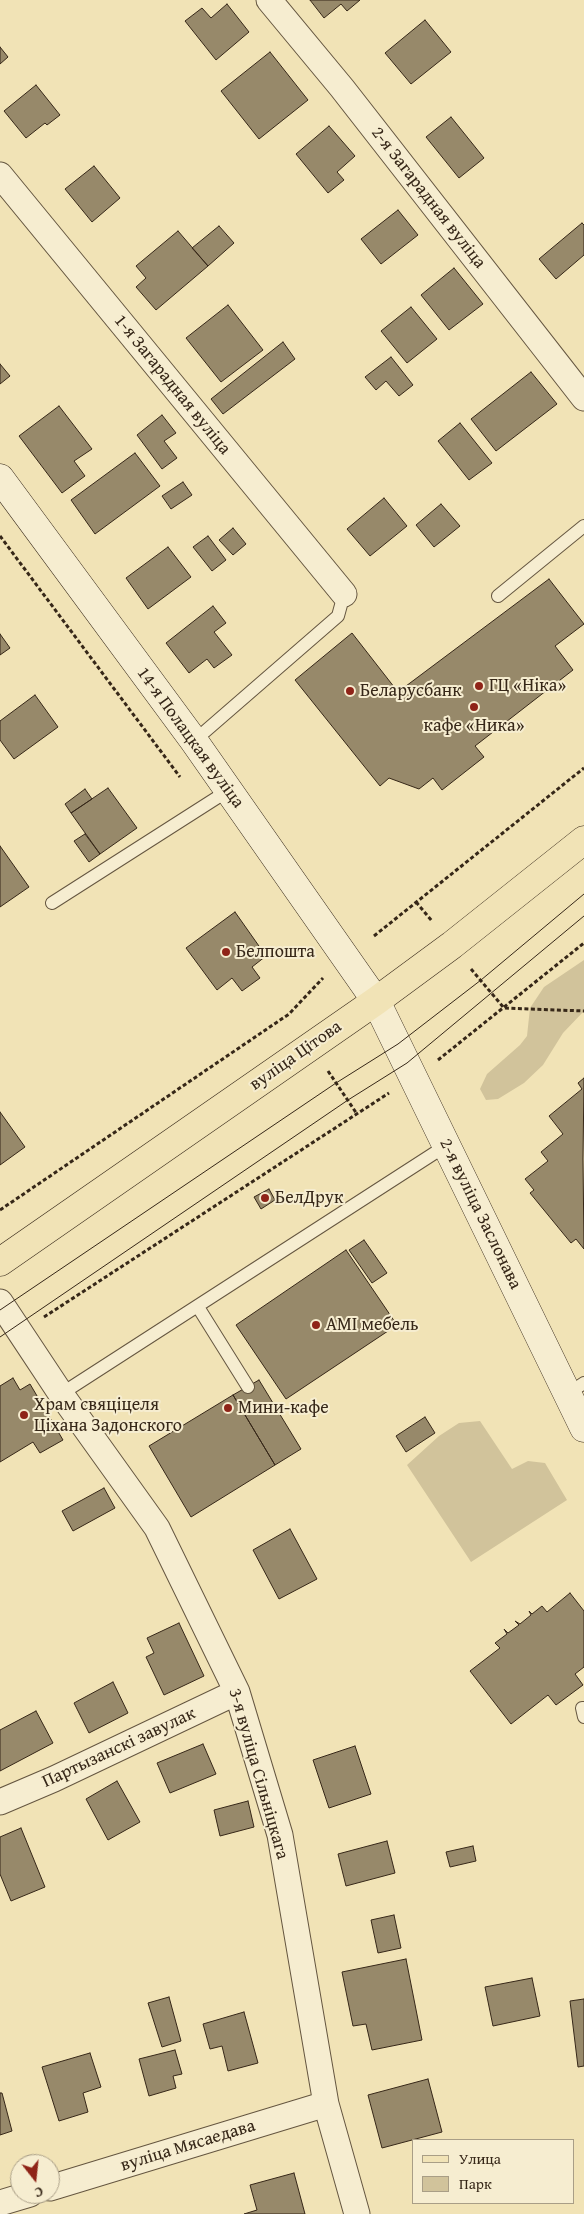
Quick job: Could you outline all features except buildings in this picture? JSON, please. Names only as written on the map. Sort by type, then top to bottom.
[{"type":"main road","name":"14-я Полацкая вуліца","points":[[0,478],[194,741],[376,1001]]},
{"type":"main road","name":"вуліца Цітова","points":[[0,1262],[376,1001],[452,945],[584,840]]},
{"type":"main road","name":"2-я вуліца Заслонава","points":[[376,1001],[447,1146],[575,1389],[584,1428]]},
{"type":"street","name":"2-я Загарадная вуліца","points":[[268,0],[342,88],[584,398]]},
{"type":"street","name":"1-я Загарадная вуліца","points":[[0,175],[344,594]]},
{"type":"street","name":"3-я вуліца Сільніцкага","points":[[0,1302],[61,1394],[157,1528],[237,1692],[280,1835],[326,2104],[357,2214]]},
{"type":"street","name":"Партызанскі завулак","points":[[0,1802],[54,1779],[237,1692]]},
{"type":"street","name":"вуліца Мясаедава","points":[[60,2185],[326,2104]]},
{"type":"lane","points":[[498,596],[584,526]]},
{"type":"lane","points":[[194,741],[338,616],[344,594]]},
{"type":"lane","points":[[52,903],[201,806],[229,790]]},
{"type":"lane","points":[[61,1394],[447,1146]]},
{"type":"lane","points":[[198,1307],[248,1387]]},
{"type":"lane","points":[[584,1708],[582,1708],[584,1717]]},
{"type":"path","points":[[0,536],[201,806]]},
{"type":"path","points":[[374,936],[584,768]]},
{"type":"path","points":[[416,902],[432,921]]},
{"type":"path","points":[[437,1061],[584,943]]},
{"type":"path","points":[[471,968],[504,1008],[584,1011]]},
{"type":"path","points":[[0,1210],[289,1014],[327,974]]},
{"type":"path","points":[[324,1066],[357,1114]]},
{"type":"path","points":[[20,1333],[396,1088]]},
{"type":"green space","points":[[584,960],[584,1011],[563,1033],[543,1065],[524,1083],[498,1099],[486,1100],[480,1089],[487,1074],[520,1045],[527,1036],[530,1008],[544,987]]},
{"type":"green space","points":[[480,1421],[512,1469],[528,1461],[545,1463],[567,1500],[471,1562],[407,1465],[439,1436],[459,1423]]},
{"type":"tram line","points":[[0,1310],[336,1083],[398,1044],[481,980],[584,894]]},
{"type":"tram line","points":[[0,1337],[348,1100],[407,1063],[584,916]]},
{"type":"place","name":"ГЦ «Ніка»","points":[[479,686]]},
{"type":"place","name":"Беларусбанк","points":[[350,691]]},
{"type":"place","name":"кафе «Ника»","points":[[474,707]]},
{"type":"place","name":"Белпошта","points":[[226,952]]},
{"type":"place","name":"БелДрук","points":[[265,1198]]},
{"type":"place","name":"AMI мебель","points":[[316,1325]]},
{"type":"place","name":"Мини-кафе","points":[[228,1408]]},
{"type":"place","name":"Храм свяціцеля Ціхана Задонского","points":[[24,1415]]}]
